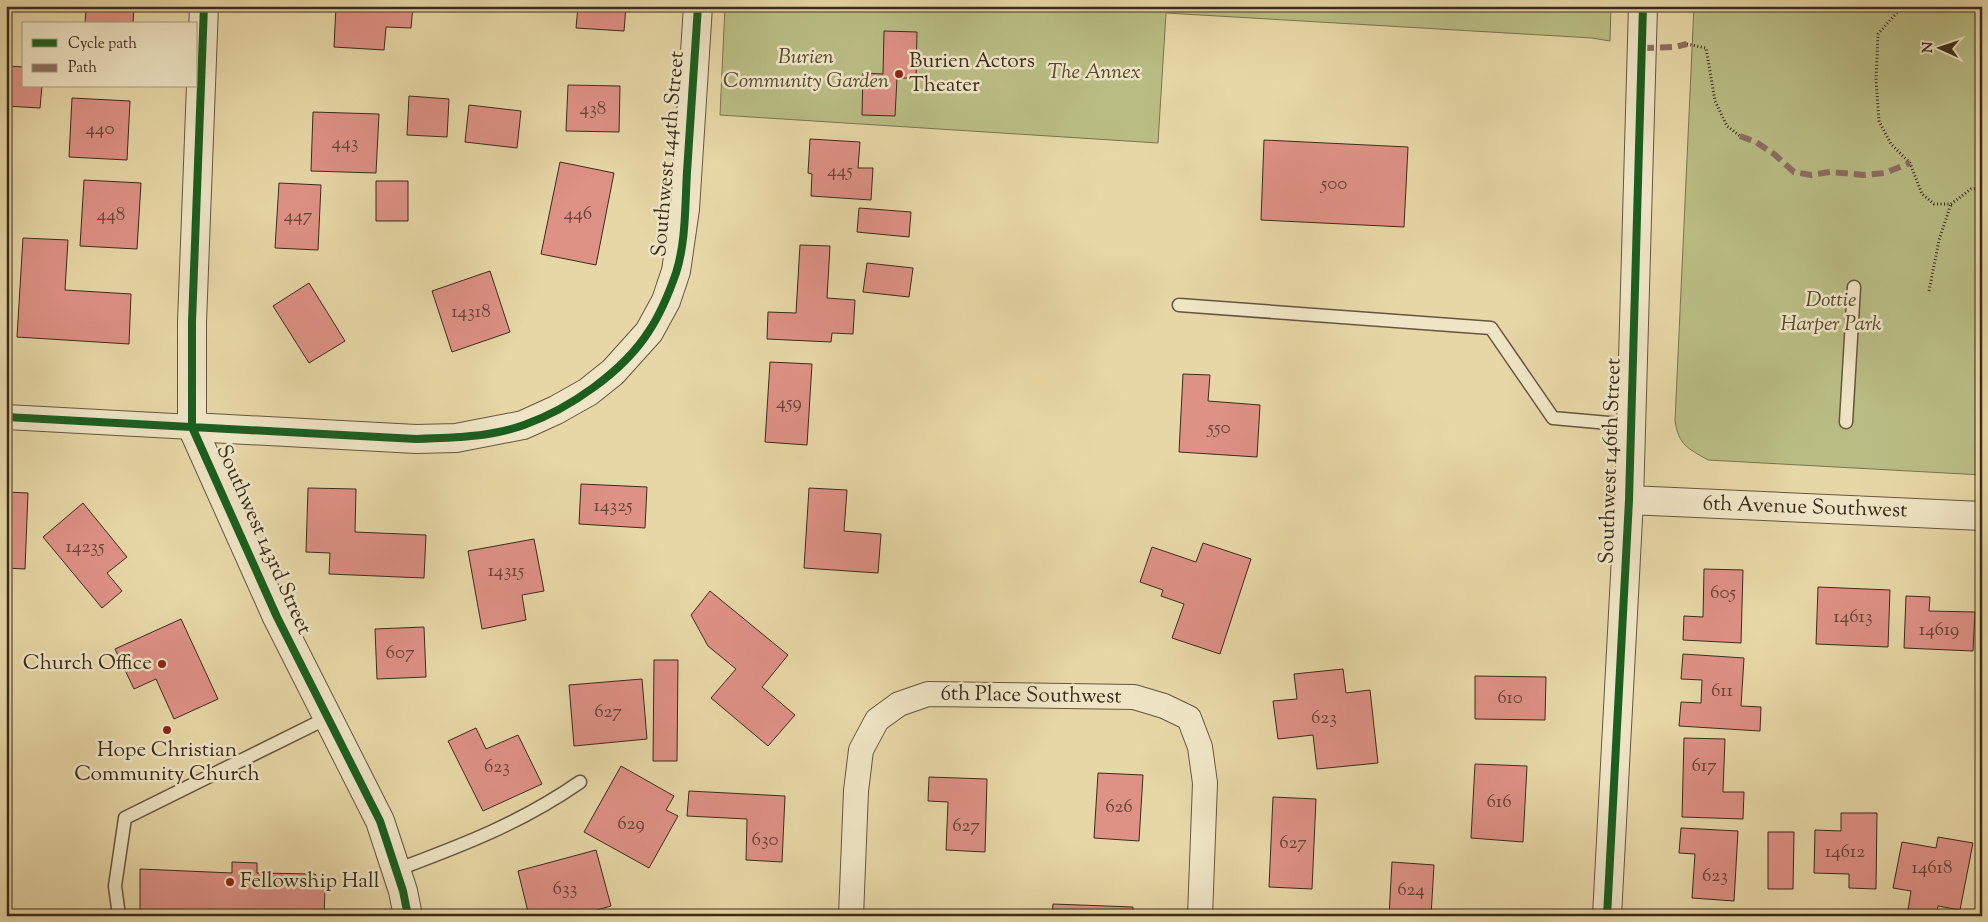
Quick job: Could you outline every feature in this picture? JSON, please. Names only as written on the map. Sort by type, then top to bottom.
[{"type":"street","name":"Southwest 143rd Street","points":[[204,6],[192,322],[192,427],[277,617],[380,821],[403,891],[408,916]]},
{"type":"street","name":"Southwest 144th Street","points":[[192,427],[416,439],[456,438],[488,434],[523,426],[556,410],[588,392],[613,372],[649,332],[666,301],[676,271],[682,242],[698,6]]},
{"type":"street","name":"Southwest 146th Street","points":[[1607,916],[1629,500],[1643,6]]},
{"type":"street","points":[[6,417],[192,427]]},
{"type":"street","name":"6th Avenue Southwest","points":[[1629,500],[1982,516]]},
{"type":"street","name":"6th Place Southwest","points":[[851,916],[856,791],[861,750],[876,720],[900,704],[928,694],[1134,697],[1164,706],[1190,718],[1200,747],[1204,783],[1200,916]]},
{"type":"lane","points":[[1846,422],[1854,287]]},
{"type":"lane","points":[[1179,305],[1491,328],[1554,418],[1631,425]]},
{"type":"lane","points":[[119,916],[115,886],[125,818],[327,718]]},
{"type":"lane","points":[[396,870],[496,831],[554,800],[580,782]]},
{"type":"path","points":[[1905,6],[1878,34],[1876,80],[1879,121],[1891,144],[1910,163],[1922,194],[1934,204],[1951,204]]},
{"type":"path","points":[[1970,6],[1982,15]]},
{"type":"path","points":[[1687,44],[1706,48],[1715,101],[1727,126],[1740,136]]},
{"type":"path","points":[[1929,291],[1939,240],[1951,204],[1970,189],[1982,188]]},
{"type":"green space","name":"The Annex","points":[[725,6],[1611,6],[1610,41],[1592,38],[1166,13],[1158,143],[720,115]]},
{"type":"green space","name":"Dottie Harper Park","points":[[1694,6],[1982,6],[1982,475],[1708,460],[1689,449],[1682,441],[1675,421]]},
{"type":"building","points":[[19,6],[134,6],[133,22],[85,22],[86,9]]},
{"type":"building","points":[[336,6],[413,6],[411,28],[386,27],[384,50],[334,47]]},
{"type":"building","points":[[578,6],[626,6],[624,31],[576,28]]},
{"type":"building","name":"Burien Actors Theater","points":[[884,31],[917,32],[916,78],[897,78],[895,116],[862,115],[863,73],[883,74]]},
{"type":"building","points":[[6,66],[22,67],[22,88],[42,88],[40,108],[6,106]]},
{"type":"building","points":[[568,85],[620,86],[619,132],[566,131]]},
{"type":"building","points":[[409,96],[449,99],[447,137],[407,135]]},
{"type":"building","points":[[72,98],[130,101],[127,160],[69,157]]},
{"type":"building","points":[[469,105],[521,111],[517,148],[465,142]]},
{"type":"building","points":[[313,112],[379,114],[376,173],[311,171]]},
{"type":"building","points":[[810,139],[860,142],[858,168],[873,168],[871,200],[811,196],[812,174],[808,173]]},
{"type":"building","points":[[1264,140],[1408,147],[1404,227],[1261,220]]},
{"type":"building","points":[[560,162],[614,173],[596,265],[541,254]]},
{"type":"building","points":[[84,180],[141,183],[137,249],[80,246]]},
{"type":"building","points":[[376,181],[408,181],[408,221],[376,221]]},
{"type":"building","points":[[279,183],[321,185],[318,250],[275,248]]},
{"type":"building","points":[[859,208],[911,212],[909,237],[857,232]]},
{"type":"building","points":[[23,238],[68,240],[65,290],[131,294],[129,344],[17,337]]},
{"type":"building","points":[[800,245],[830,246],[827,298],[855,300],[853,334],[832,333],[831,342],[767,339],[768,312],[796,313]]},
{"type":"building","points":[[867,263],[913,268],[909,297],[863,292]]},
{"type":"building","points":[[490,271],[510,332],[452,352],[432,291]]},
{"type":"building","points":[[309,283],[345,341],[309,363],[273,306]]},
{"type":"building","points":[[770,362],[812,364],[807,445],[765,442]]},
{"type":"building","points":[[1183,374],[1210,375],[1208,401],[1260,405],[1257,457],[1179,452]]},
{"type":"building","points":[[581,484],[647,487],[645,528],[579,524]]},
{"type":"building","points":[[308,488],[356,489],[355,532],[426,535],[424,578],[329,574],[330,553],[306,552]]},
{"type":"building","points":[[809,488],[847,490],[844,531],[881,534],[878,573],[804,568]]},
{"type":"building","points":[[6,492],[28,493],[25,569],[6,568]]},
{"type":"building","points":[[83,503],[127,557],[107,573],[122,591],[102,608],[43,537]]},
{"type":"building","points":[[534,539],[544,591],[522,595],[526,620],[482,629],[468,551]]},
{"type":"building","points":[[1203,543],[1251,559],[1220,654],[1172,638],[1184,604],[1161,596],[1163,590],[1140,582],[1152,547],[1196,562]]},
{"type":"building","points":[[1704,569],[1743,570],[1741,643],[1683,640],[1684,616],[1703,617]]},
{"type":"building","points":[[1818,587],[1890,590],[1888,647],[1816,644]]},
{"type":"building","points":[[710,591],[788,655],[762,687],[795,715],[768,746],[711,698],[736,669],[708,646],[691,615]]},
{"type":"building","points":[[1906,596],[1930,597],[1929,611],[1975,612],[1973,651],[1904,648]]},
{"type":"building","name":"Church Office","points":[[181,619],[218,699],[174,719],[156,679],[134,689],[115,649]]},
{"type":"building","points":[[424,627],[426,677],[377,679],[375,629]]},
{"type":"building","points":[[1683,654],[1744,658],[1741,706],[1761,707],[1760,731],[1679,726],[1681,702],[1701,703],[1702,680],[1681,679]]},
{"type":"building","points":[[654,660],[678,660],[677,761],[653,761]]},
{"type":"building","points":[[1343,669],[1346,693],[1370,690],[1378,763],[1317,769],[1313,735],[1278,739],[1273,701],[1297,699],[1294,674]]},
{"type":"building","points":[[1475,676],[1546,677],[1545,720],[1475,719]]},
{"type":"building","points":[[642,679],[647,739],[574,746],[569,685]]},
{"type":"building","points":[[476,728],[486,749],[518,735],[542,784],[483,811],[448,741]]},
{"type":"building","points":[[1684,738],[1725,739],[1723,792],[1744,792],[1743,819],[1682,817]]},
{"type":"building","points":[[1475,764],[1527,766],[1523,842],[1471,838]]},
{"type":"building","points":[[621,766],[674,796],[666,810],[678,816],[649,868],[584,832]]},
{"type":"building","points":[[1098,773],[1143,775],[1139,841],[1094,838]]},
{"type":"building","points":[[929,777],[987,779],[985,852],[946,850],[948,802],[928,801]]},
{"type":"building","points":[[689,791],[785,796],[782,862],[746,860],[747,819],[687,816]]},
{"type":"building","points":[[1273,797],[1316,799],[1312,889],[1269,887]]},
{"type":"building","points":[[1841,813],[1877,813],[1876,889],[1849,888],[1849,874],[1814,873],[1815,830],[1841,831]]},
{"type":"building","points":[[1681,828],[1738,831],[1734,901],[1692,898],[1695,854],[1679,853]]},
{"type":"building","points":[[1768,832],[1794,832],[1793,889],[1768,889]]},
{"type":"building","points":[[1938,837],[1973,843],[1960,910],[1938,906],[1936,916],[1907,916],[1911,891],[1893,888],[1902,842],[1936,848]]},
{"type":"building","points":[[596,850],[611,906],[576,916],[529,916],[518,871]]},
{"type":"building","name":"Fellowship Hall","points":[[232,862],[257,863],[257,873],[315,874],[325,891],[324,916],[140,916],[140,869],[232,873]]},
{"type":"building","points":[[1392,862],[1434,865],[1431,916],[1389,916]]},
{"type":"building","points":[[1982,896],[1982,914],[1976,913]]},
{"type":"building","points":[[1053,904],[1133,907],[1133,916],[1052,916]]},
{"type":"building","points":[[919,913],[987,916],[919,916]]},
{"type":"building","points":[[1274,913],[1320,916],[1273,916]]},
{"type":"marked path","points":[[1642,48],[1675,47],[1687,44]]},
{"type":"marked path","points":[[1740,136],[1756,142],[1774,154],[1794,172],[1811,175],[1830,172],[1864,175],[1885,173],[1910,163]]},
{"type":"cycle path","points":[[204,6],[192,322],[192,427],[277,617],[380,821],[403,891],[408,916]]},
{"type":"cycle path","points":[[6,417],[430,439],[471,436],[511,429],[541,418],[576,399],[610,375],[638,346],[657,317],[676,273],[682,249],[698,6]]},
{"type":"cycle path","points":[[1607,916],[1629,500],[1643,6]]},
{"type":"place","name":"Burien Actors Theater","points":[[899,74]]},
{"type":"place","name":"Church Office","points":[[162,664]]},
{"type":"place","name":"Hope Christian Community Church","points":[[167,730]]},
{"type":"place","name":"Fellowship Hall","points":[[230,882]]},
{"type":"park label","name":"Burien Community Garden","points":[[806,70]]}]
